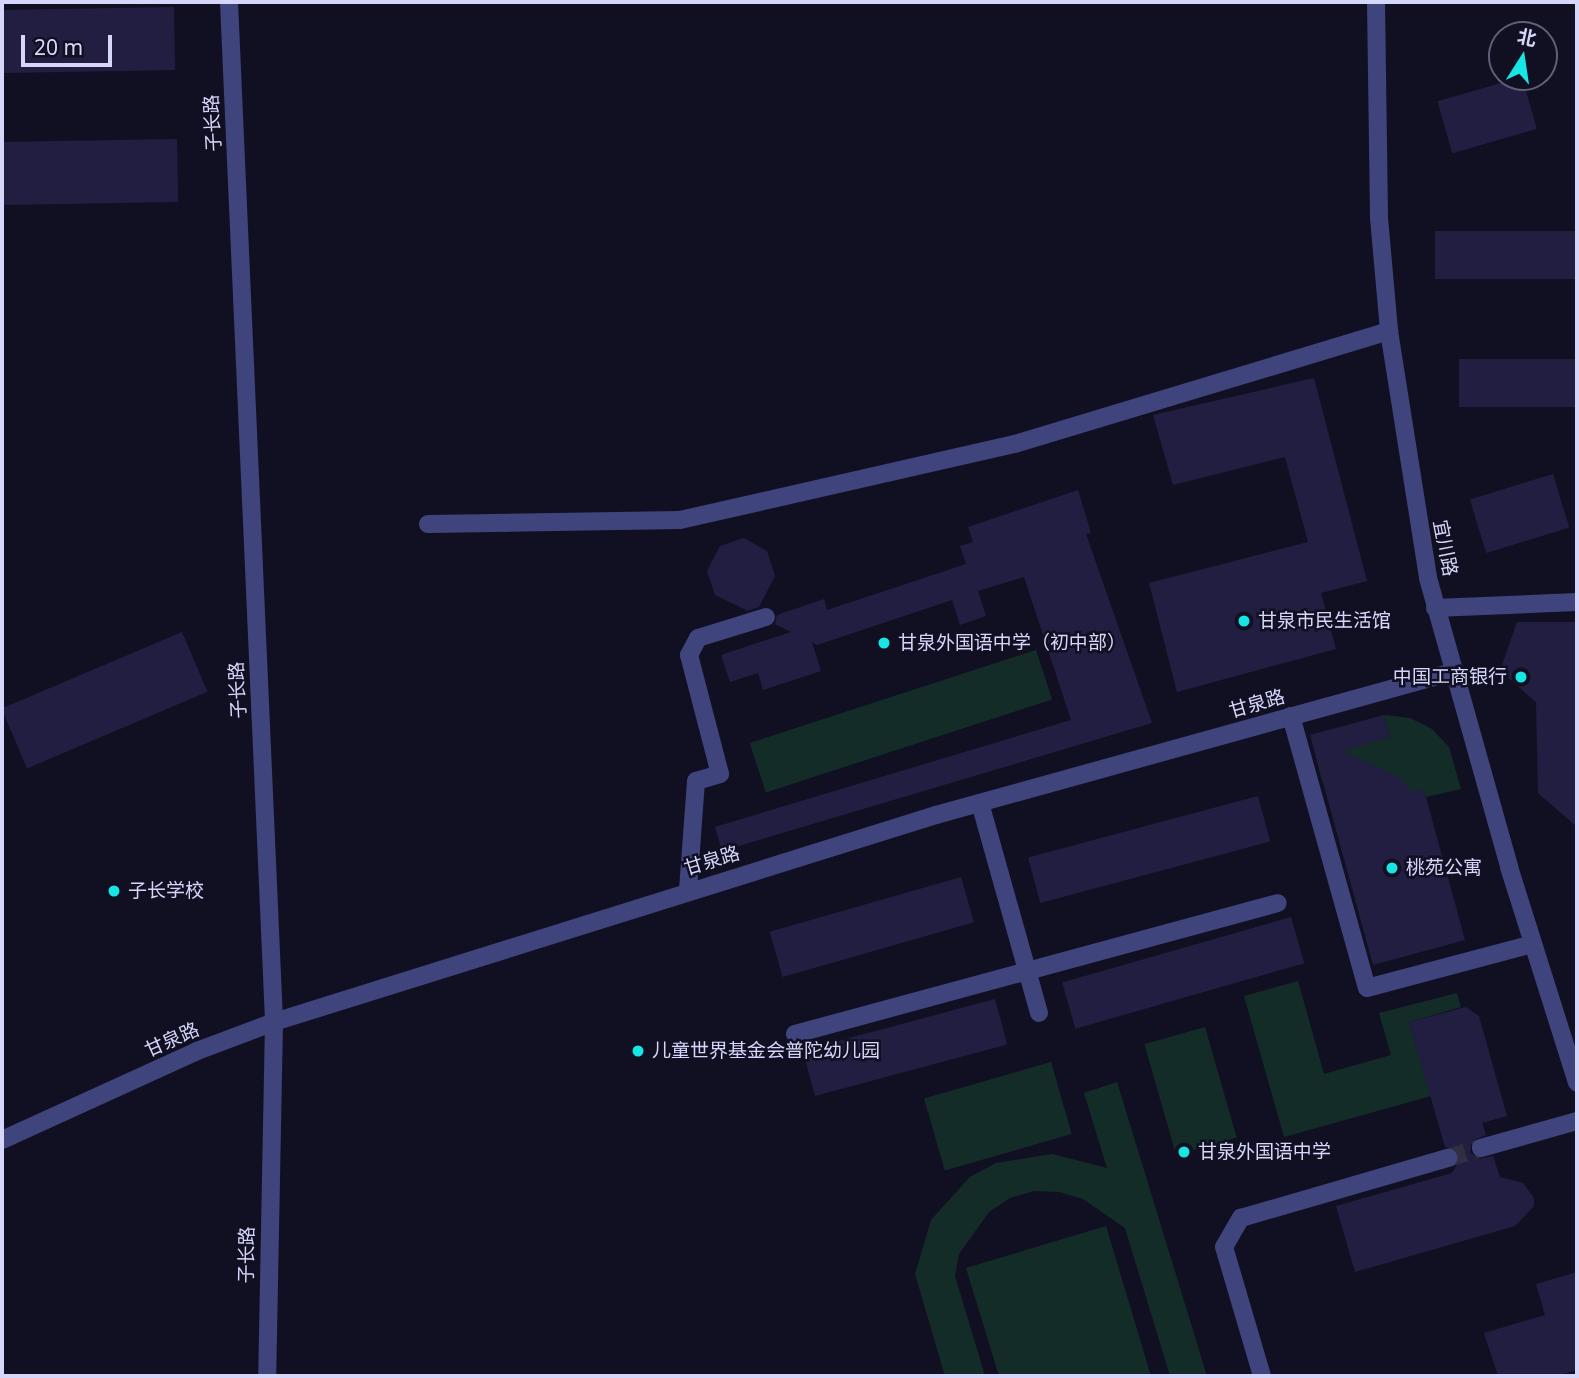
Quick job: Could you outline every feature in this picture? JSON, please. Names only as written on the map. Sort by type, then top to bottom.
[{"type":"street","name":"子长路","points":[[229,2],[274,1022],[267,1376]]},
{"type":"street","name":"宜川路","points":[[1376,2],[1379,206],[1389,331],[1403,437],[1435,608],[1452,672],[1532,944],[1577,1083]]},
{"type":"street","points":[[428,524],[680,520],[1015,444],[1389,331]]},
{"type":"street","points":[[1435,608],[1577,603]]},
{"type":"street","points":[[688,890],[696,781],[720,774],[689,655],[698,638],[766,617]]},
{"type":"street","name":"甘泉路","points":[[2,1140],[197,1051],[274,1022],[688,890],[980,803],[1452,672]]},
{"type":"street","points":[[1291,716],[1367,988],[1532,944]]},
{"type":"street","points":[[980,803],[1039,1013]]},
{"type":"street","points":[[794,1034],[1278,904]]},
{"type":"street","points":[[1481,1149],[1577,1121]]},
{"type":"street","points":[[1262,1376],[1224,1247],[1241,1218],[1448,1158]]},
{"type":"green space","points":[[1036,650],[1052,699],[766,792],[750,743]]},
{"type":"green space","points":[[1384,715],[1410,718],[1432,729],[1449,747],[1461,789],[1426,797],[1424,790],[1410,793],[1397,776],[1368,769],[1322,781],[1316,757],[1390,737]]},
{"type":"green space","points":[[1298,981],[1324,1074],[1391,1055],[1379,1013],[1457,993],[1461,1007],[1409,1022],[1431,1096],[1284,1137],[1244,996]]},
{"type":"green space","points":[[1205,1027],[1237,1138],[1176,1155],[1144,1044]]},
{"type":"green space","points":[[1051,1062],[1072,1134],[945,1170],[924,1098]]},
{"type":"green space","points":[[1117,1082],[1207,1376],[1170,1376],[1125,1228],[1083,1199],[1059,1192],[1034,1191],[1010,1198],[989,1212],[959,1254],[955,1276],[985,1376],[945,1376],[915,1274],[931,1220],[970,1177],[996,1163],[1052,1154],[1107,1168],[1084,1093]]},
{"type":"green space","points":[[1106,1226],[1151,1376],[999,1376],[966,1268]]},
{"type":"building","points":[[174,7],[175,70],[3,73],[2,10]]},
{"type":"building","points":[[1488,87],[1488,91],[1526,91],[1537,129],[1452,153],[1437,101]]},
{"type":"building","points":[[177,139],[178,202],[3,205],[2,142]]},
{"type":"building","points":[[1435,231],[1577,231],[1577,279],[1435,279]]},
{"type":"building","points":[[1459,359],[1577,359],[1577,407],[1459,407]]},
{"type":"building","points":[[1314,378],[1367,581],[1321,593],[1336,649],[1177,692],[1149,583],[1308,542],[1285,457],[1173,485],[1153,415]]},
{"type":"building","points":[[1553,474],[1569,528],[1486,553],[1470,499]]},
{"type":"building","points":[[1078,490],[1091,533],[1086,534],[1152,723],[722,851],[715,827],[1071,720],[1024,577],[978,591],[986,616],[960,625],[952,600],[817,645],[812,642],[821,671],[763,690],[758,673],[730,682],[721,655],[791,632],[775,624],[777,615],[824,599],[827,610],[966,564],[960,546],[973,542],[968,527]]},
{"type":"building","points":[[744,538],[767,551],[775,576],[759,607],[748,611],[715,595],[707,571],[720,546]]},
{"type":"building","points":[[1517,622],[1577,622],[1577,827],[1538,793],[1536,702],[1500,671]]},
{"type":"building","points":[[182,632],[207,692],[27,768],[2,708]]},
{"type":"building","name":"桃苑公寓","points":[[1384,715],[1390,737],[1341,751],[1397,776],[1412,792],[1424,790],[1465,940],[1373,965],[1310,735]]},
{"type":"building","points":[[1258,796],[1270,841],[1040,903],[1028,858]]},
{"type":"building","points":[[961,877],[974,922],[783,977],[770,932]]},
{"type":"building","points":[[1291,917],[1304,963],[1075,1029],[1062,983]]},
{"type":"building","points":[[995,999],[1007,1044],[815,1096],[803,1051]]},
{"type":"building","points":[[1466,1007],[1479,1016],[1507,1116],[1482,1123],[1486,1135],[1472,1141],[1470,1152],[1479,1159],[1493,1156],[1500,1177],[1523,1183],[1534,1198],[1534,1206],[1515,1226],[1355,1272],[1336,1206],[1452,1173],[1459,1161],[1456,1150],[1445,1147],[1409,1022]]},
{"type":"building","points":[[1577,1272],[1577,1370],[1556,1376],[1498,1376],[1484,1333],[1545,1315],[1536,1284]]},
{"type":"tunnel","points":[[1448,1158],[1481,1148]]},
{"type":"place","name":"甘泉市民生活馆","points":[[1244,621]]},
{"type":"place","name":"甘泉外国语中学（初中部）","points":[[884,643]]},
{"type":"place","name":"中国工商银行","points":[[1521,677]]},
{"type":"place","name":"桃苑公寓","points":[[1392,868]]},
{"type":"place","name":"子长学校","points":[[114,891]]},
{"type":"place","name":"儿童世界基金会普陀幼儿园","points":[[638,1051]]},
{"type":"place","name":"甘泉外国语中学","points":[[1184,1152]]}]
